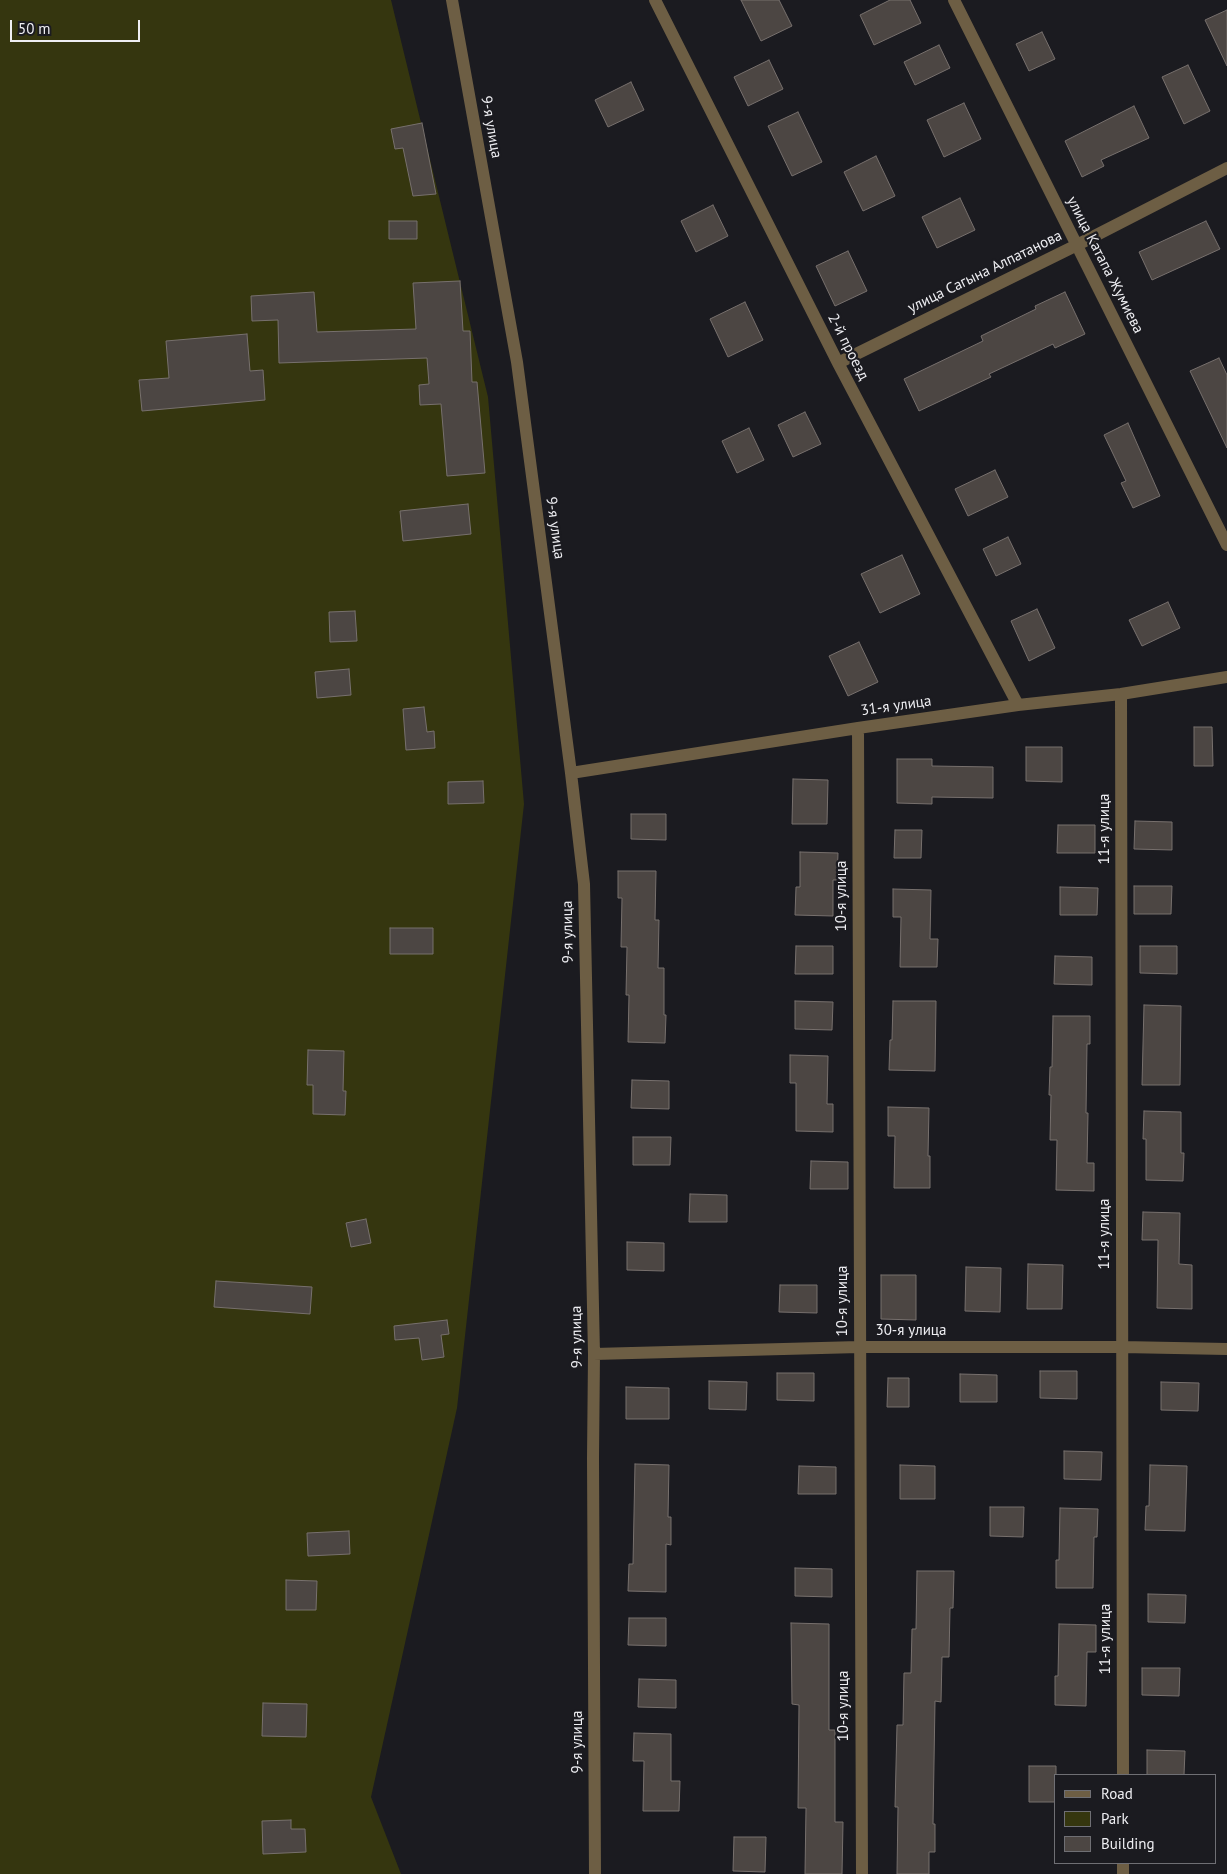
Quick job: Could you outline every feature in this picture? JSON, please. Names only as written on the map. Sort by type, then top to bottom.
[{"type":"street","name":"9-я улица","points":[[452,0],[517,362],[584,884],[594,1354],[595,1874]]},
{"type":"street","name":"2-й проезд","points":[[655,0],[838,363],[1018,706]]},
{"type":"street","name":"улица Катапа Жумиева","points":[[954,0],[1227,545]]},
{"type":"street","name":"улица Сагына Алпатанова","points":[[838,363],[1077,245],[1227,168]]},
{"type":"street","name":"31-я улица","points":[[571,773],[858,728],[1120,694],[1227,677]]},
{"type":"street","name":"11-я улица","points":[[1120,694],[1123,1774]]},
{"type":"street","name":"10-я улица","points":[[858,728],[862,1874]]},
{"type":"street","name":"30-я улица","points":[[594,1354],[859,1348],[1122,1347],[1227,1349]]},
{"type":"green space","points":[[0,0],[391,0],[488,397],[524,804],[457,1408],[371,1797],[401,1874],[0,1874]]},
{"type":"building","points":[[741,0],[779,0],[792,26],[761,41]]},
{"type":"building","points":[[890,0],[910,0],[921,23],[874,45],[860,15]]},
{"type":"building","points":[[1227,10],[1227,66],[1205,20]]},
{"type":"building","points":[[1042,32],[1055,59],[1029,71],[1016,44]]},
{"type":"building","points":[[939,45],[950,68],[915,85],[904,62]]},
{"type":"building","points":[[769,60],[783,89],[748,106],[734,77]]},
{"type":"building","points":[[1188,65],[1210,111],[1184,124],[1162,77]]},
{"type":"building","points":[[631,82],[644,110],[608,127],[595,100]]},
{"type":"building","points":[[964,103],[981,139],[944,157],[927,120]]},
{"type":"building","points":[[1134,106],[1149,138],[1101,160],[1104,166],[1082,177],[1065,141]]},
{"type":"building","points":[[798,112],[822,162],[792,176],[768,126]]},
{"type":"building","points":[[422,123],[436,194],[413,196],[403,148],[395,149],[391,129]]},
{"type":"building","points":[[876,156],[895,196],[863,211],[844,172]]},
{"type":"building","points":[[960,198],[975,230],[937,248],[922,217]]},
{"type":"building","points":[[713,205],[728,236],[696,252],[681,221]]},
{"type":"building","points":[[389,221],[417,221],[417,239],[389,239]]},
{"type":"building","points":[[1206,221],[1220,249],[1152,280],[1139,252]]},
{"type":"building","points":[[848,251],[867,291],[835,306],[816,266]]},
{"type":"building","points":[[460,281],[463,331],[470,331],[472,382],[477,382],[485,473],[447,476],[441,404],[420,405],[419,385],[429,384],[427,358],[279,363],[278,320],[252,321],[251,296],[314,292],[317,332],[416,329],[413,283]]},
{"type":"building","points":[[1065,292],[1085,334],[1055,348],[1053,344],[989,374],[991,377],[919,411],[904,379],[983,341],[981,336],[1036,309],[1035,306]]},
{"type":"building","points":[[745,302],[763,340],[728,357],[710,319]]},
{"type":"building","points":[[247,334],[250,371],[263,370],[265,400],[142,411],[139,380],[169,378],[166,341]]},
{"type":"building","points":[[1219,358],[1227,375],[1227,448],[1190,371]]},
{"type":"building","points":[[805,412],[821,444],[793,457],[778,425]]},
{"type":"building","points":[[1128,423],[1160,496],[1133,508],[1121,483],[1126,481],[1104,435]]},
{"type":"building","points":[[749,428],[764,460],[737,473],[722,441]]},
{"type":"building","points":[[995,470],[1008,497],[968,516],[955,489]]},
{"type":"building","points":[[468,504],[471,534],[403,541],[400,511]]},
{"type":"building","points":[[1008,537],[1021,564],[996,576],[983,549]]},
{"type":"building","points":[[902,555],[920,594],[880,613],[861,574]]},
{"type":"building","points":[[1168,602],[1180,628],[1142,646],[1129,620]]},
{"type":"building","points":[[1037,609],[1055,648],[1029,661],[1011,621]]},
{"type":"building","points":[[355,611],[357,641],[330,642],[329,612]]},
{"type":"building","points":[[859,642],[878,682],[848,696],[829,656]]},
{"type":"building","points":[[349,669],[351,695],[317,698],[315,672]]},
{"type":"building","points":[[424,707],[427,732],[434,731],[435,748],[406,750],[403,709]]},
{"type":"building","points":[[1194,727],[1212,727],[1213,766],[1194,766]]},
{"type":"building","points":[[1026,747],[1062,747],[1062,782],[1026,781]]},
{"type":"building","points":[[897,759],[932,759],[932,766],[993,767],[993,798],[932,797],[932,804],[897,803]]},
{"type":"building","points":[[793,779],[828,780],[827,824],[792,824]]},
{"type":"building","points":[[483,781],[484,803],[448,804],[448,782]]},
{"type":"building","points":[[631,814],[666,814],[666,840],[631,839]]},
{"type":"building","points":[[1135,821],[1172,822],[1172,850],[1134,849]]},
{"type":"building","points":[[1058,825],[1095,825],[1095,853],[1057,853]]},
{"type":"building","points":[[895,830],[922,830],[921,858],[894,858]]},
{"type":"building","points":[[800,852],[838,853],[837,880],[833,880],[833,916],[795,915],[796,887],[800,887]]},
{"type":"building","points":[[618,871],[656,871],[655,920],[659,920],[658,968],[664,968],[665,1043],[628,1042],[629,995],[626,995],[627,947],[621,947],[622,898],[618,898]]},
{"type":"building","points":[[1134,886],[1172,886],[1171,914],[1134,914]]},
{"type":"building","points":[[1060,887],[1098,888],[1097,915],[1060,915]]},
{"type":"building","points":[[893,889],[931,890],[930,939],[938,939],[937,967],[900,967],[901,917],[893,917]]},
{"type":"building","points":[[390,928],[433,928],[433,954],[390,954]]},
{"type":"building","points":[[796,946],[833,946],[833,974],[795,974]]},
{"type":"building","points":[[1140,946],[1177,946],[1177,974],[1140,973]]},
{"type":"building","points":[[1055,956],[1092,957],[1092,985],[1054,984]]},
{"type":"building","points":[[795,1001],[833,1002],[832,1030],[795,1029]]},
{"type":"building","points":[[893,1001],[936,1001],[935,1071],[889,1070]]},
{"type":"building","points":[[1144,1005],[1181,1006],[1180,1085],[1142,1085]]},
{"type":"building","points":[[1053,1016],[1090,1016],[1090,1044],[1087,1044],[1087,1163],[1094,1163],[1094,1191],[1056,1190],[1057,1140],[1050,1140],[1051,1095],[1049,1095],[1050,1067],[1052,1067]]},
{"type":"building","points":[[308,1050],[344,1051],[343,1091],[346,1091],[345,1115],[313,1114],[313,1085],[307,1085]]},
{"type":"building","points":[[790,1055],[828,1056],[827,1104],[833,1104],[833,1132],[796,1131],[796,1083],[790,1083]]},
{"type":"building","points":[[632,1080],[669,1081],[669,1109],[631,1108]]},
{"type":"building","points":[[888,1107],[929,1108],[928,1156],[930,1156],[930,1188],[894,1188],[895,1136],[888,1136]]},
{"type":"building","points":[[1144,1111],[1181,1112],[1181,1153],[1184,1153],[1183,1181],[1146,1180],[1146,1139],[1143,1139]]},
{"type":"building","points":[[633,1137],[671,1137],[670,1165],[633,1165]]},
{"type":"building","points":[[811,1161],[848,1162],[848,1189],[810,1189]]},
{"type":"building","points":[[690,1194],[727,1195],[727,1222],[689,1222]]},
{"type":"building","points":[[1143,1212],[1180,1213],[1179,1264],[1192,1265],[1192,1309],[1157,1308],[1158,1240],[1142,1240]]},
{"type":"building","points":[[366,1219],[371,1243],[351,1247],[346,1223]]},
{"type":"building","points":[[627,1242],[664,1243],[664,1271],[627,1270]]},
{"type":"building","points":[[1028,1264],[1063,1265],[1062,1309],[1027,1309]]},
{"type":"building","points":[[966,1267],[1001,1268],[1000,1312],[965,1311]]},
{"type":"building","points":[[881,1275],[916,1275],[916,1320],[881,1319]]},
{"type":"building","points":[[216,1281],[312,1287],[310,1314],[214,1307]]},
{"type":"building","points":[[780,1285],[817,1285],[817,1313],[779,1312]]},
{"type":"building","points":[[447,1320],[449,1334],[441,1335],[444,1357],[422,1360],[419,1338],[395,1340],[394,1326]]},
{"type":"building","points":[[1040,1371],[1077,1371],[1077,1399],[1040,1398]]},
{"type":"building","points":[[777,1373],[814,1373],[814,1401],[777,1400]]},
{"type":"building","points":[[960,1374],[997,1375],[997,1402],[960,1402]]},
{"type":"building","points":[[888,1378],[909,1378],[909,1407],[887,1407]]},
{"type":"building","points":[[709,1381],[747,1382],[746,1410],[709,1409]]},
{"type":"building","points":[[1161,1382],[1199,1383],[1198,1411],[1161,1410]]},
{"type":"building","points":[[626,1387],[669,1388],[669,1419],[626,1419]]},
{"type":"building","points":[[1064,1451],[1102,1452],[1101,1480],[1064,1479]]},
{"type":"building","points":[[635,1464],[669,1465],[668,1517],[671,1517],[671,1545],[666,1544],[666,1592],[628,1591],[629,1564],[633,1564]]},
{"type":"building","points":[[900,1465],[935,1466],[935,1499],[900,1499]]},
{"type":"building","points":[[1150,1465],[1187,1466],[1185,1531],[1145,1530],[1146,1506],[1149,1506]]},
{"type":"building","points":[[799,1466],[836,1467],[836,1494],[798,1494]]},
{"type":"building","points":[[990,1507],[1024,1507],[1023,1537],[990,1536]]},
{"type":"building","points":[[1060,1508],[1098,1509],[1097,1537],[1094,1537],[1093,1588],[1056,1588],[1056,1560],[1059,1560]]},
{"type":"building","points":[[349,1531],[350,1554],[308,1556],[307,1533]]},
{"type":"building","points":[[795,1568],[832,1569],[832,1597],[795,1596]]},
{"type":"building","points":[[917,1571],[954,1571],[953,1608],[950,1608],[949,1657],[942,1657],[941,1702],[935,1701],[933,1824],[935,1824],[935,1852],[929,1852],[929,1874],[897,1874],[898,1807],[895,1807],[897,1725],[903,1725],[904,1673],[911,1673],[912,1629],[916,1629]]},
{"type":"building","points":[[286,1580],[317,1581],[316,1610],[286,1610]]},
{"type":"building","points":[[1148,1594],[1186,1595],[1185,1623],[1148,1622]]},
{"type":"building","points":[[629,1618],[666,1618],[666,1646],[628,1645]]},
{"type":"building","points":[[791,1623],[829,1624],[829,1730],[835,1730],[835,1822],[843,1822],[842,1874],[805,1874],[806,1808],[798,1808],[799,1705],[792,1704]]},
{"type":"building","points":[[1059,1624],[1096,1625],[1096,1652],[1087,1652],[1086,1706],[1055,1705],[1055,1676],[1058,1676]]},
{"type":"building","points":[[1142,1668],[1180,1668],[1179,1696],[1142,1695]]},
{"type":"building","points":[[639,1679],[676,1680],[676,1708],[638,1707]]},
{"type":"building","points":[[263,1703],[307,1704],[306,1737],[262,1736]]},
{"type":"building","points":[[634,1733],[671,1734],[671,1781],[680,1781],[679,1811],[643,1811],[644,1761],[633,1761]]},
{"type":"building","points":[[1147,1750],[1185,1751],[1184,1774],[1147,1774]]},
{"type":"building","points":[[1029,1766],[1056,1766],[1056,1774],[1054,1774],[1054,1802],[1029,1802]]},
{"type":"building","points":[[291,1820],[291,1829],[305,1829],[306,1852],[263,1854],[262,1821]]},
{"type":"building","points":[[734,1837],[766,1837],[765,1872],[733,1871]]}]
